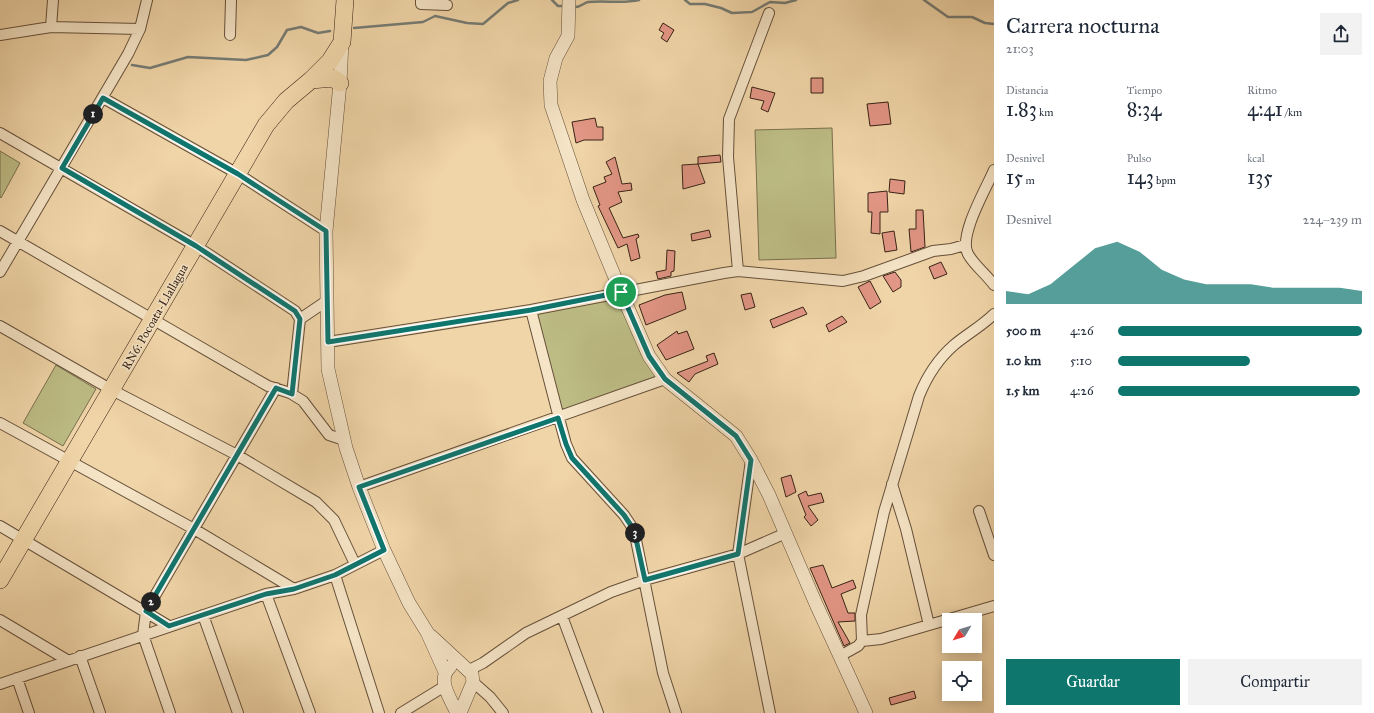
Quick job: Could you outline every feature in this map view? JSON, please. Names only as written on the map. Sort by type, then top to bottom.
[{"type":"highway","name":"RN6: Pocoata-Llallagua","points":[[0,580],[266,125],[286,101],[311,80],[330,61],[342,42],[345,0]]},
{"type":"highway","points":[[311,80],[333,78],[340,82]]},
{"type":"street","points":[[51,27],[53,0]]},
{"type":"street","points":[[0,272],[128,54],[140,29],[147,0]]},
{"type":"street","points":[[230,35],[231,0]]},
{"type":"street","points":[[421,0],[421,4],[448,5]]},
{"type":"street","points":[[569,0],[568,36],[556,58],[550,81],[551,105],[583,200],[621,292],[649,356],[665,379],[736,436],[751,460],[786,533],[866,713]]},
{"type":"street","points":[[738,271],[728,157],[729,119],[769,13]]},
{"type":"street","points":[[0,35],[51,27],[140,29]]},
{"type":"street","points":[[342,42],[340,82],[326,231],[328,369],[344,440],[359,487],[384,550],[409,603],[426,632],[445,672],[443,682],[459,713]]},
{"type":"street","points":[[103,98],[238,174],[326,231]]},
{"type":"street","points":[[0,133],[196,246],[295,311],[300,319],[292,394]]},
{"type":"street","points":[[994,170],[966,234],[965,245],[968,254],[994,285]]},
{"type":"street","points":[[0,231],[268,386],[292,394],[302,401],[329,434],[344,440]]},
{"type":"street","points":[[328,342],[531,310],[738,271],[843,281],[864,276],[933,251],[951,249],[965,245]]},
{"type":"street","points":[[300,319],[328,300]]},
{"type":"street","points":[[531,310],[558,418],[572,458],[624,515],[634,530],[662,666],[676,713]]},
{"type":"street","points":[[840,656],[858,646],[862,641],[861,614],[884,512],[919,396],[927,378],[941,358],[954,344],[994,314]]},
{"type":"street","points":[[0,326],[112,390],[238,455],[316,502],[334,520],[355,564]]},
{"type":"street","points":[[359,487],[665,379]]},
{"type":"street","points":[[170,713],[143,635],[146,611],[276,388]]},
{"type":"street","points":[[0,424],[194,529],[294,589]]},
{"type":"street","points":[[751,460],[738,554],[770,713]]},
{"type":"street","points":[[892,484],[906,529],[929,625]]},
{"type":"street","points":[[979,511],[994,555]]},
{"type":"street","points":[[0,526],[169,626]]},
{"type":"street","points":[[446,688],[454,694],[462,694],[468,677],[483,663],[526,633],[611,592],[645,580],[738,554],[786,533]]},
{"type":"street","points":[[0,684],[67,660],[266,594],[294,589],[335,575],[384,550]]},
{"type":"street","points":[[335,575],[379,713]]},
{"type":"street","points":[[266,594],[310,713]]},
{"type":"street","points":[[862,641],[881,638],[994,606]]},
{"type":"street","points":[[203,615],[238,713]]},
{"type":"street","points":[[562,616],[598,713]]},
{"type":"street","points":[[0,620],[67,660]]},
{"type":"street","points":[[426,632],[468,677]]},
{"type":"street","points":[[80,656],[100,713]]},
{"type":"street","points":[[445,672],[455,665],[490,697],[503,713]]},
{"type":"street","points":[[459,713],[468,677]]},
{"type":"street","points":[[17,678],[29,713]]},
{"type":"street","points":[[400,713],[446,688]]},
{"type":"shaded area","points":[[832,128],[836,258],[759,260],[755,130]]},
{"type":"shaded area","points":[[0,151],[20,163],[1,198],[0,197]]},
{"type":"shaded area","points":[[621,292],[665,379],[559,418],[531,310]]},
{"type":"shaded area","points":[[56,365],[96,389],[63,446],[23,423]]},
{"type":"building","points":[[663,23],[674,30],[667,42],[661,38],[664,33],[659,30]]},
{"type":"building","points":[[811,78],[823,78],[823,93],[811,93]]},
{"type":"building","points":[[752,87],[775,93],[768,112],[761,109],[764,101],[750,98]]},
{"type":"building","points":[[888,102],[891,124],[870,126],[867,104]]},
{"type":"building","points":[[595,118],[597,127],[603,127],[603,140],[584,140],[576,143],[572,122]]},
{"type":"building","points":[[720,155],[721,162],[698,164],[698,157]]},
{"type":"building","points":[[615,157],[622,184],[631,183],[632,190],[618,192],[622,202],[609,208],[623,238],[638,234],[639,237],[636,239],[640,258],[631,261],[627,244],[618,248],[598,206],[600,205],[593,187],[606,182],[604,177],[612,174],[606,162]]},
{"type":"building","points":[[698,164],[705,183],[683,189],[682,165]]},
{"type":"building","points":[[890,179],[905,181],[904,194],[889,192]]},
{"type":"building","points":[[887,191],[888,212],[880,212],[880,234],[871,233],[872,212],[868,212],[868,193]]},
{"type":"building","points":[[916,210],[923,210],[925,247],[911,252],[909,229],[916,229]]},
{"type":"building","points":[[709,230],[711,237],[692,241],[691,234]]},
{"type":"building","points":[[894,231],[897,250],[885,252],[882,233]]},
{"type":"building","points":[[667,250],[675,251],[674,271],[671,272],[671,276],[658,279],[656,272],[666,270]]},
{"type":"building","points":[[941,262],[947,274],[934,279],[929,267]]},
{"type":"building","points":[[895,272],[901,280],[901,287],[893,292],[883,276]]},
{"type":"building","points":[[870,281],[881,302],[870,309],[858,287]]},
{"type":"building","points":[[682,292],[686,309],[646,325],[639,305],[665,295]]},
{"type":"building","points":[[751,293],[755,307],[745,310],[741,295]]},
{"type":"building","points":[[803,307],[807,314],[773,328],[770,320]]},
{"type":"building","points":[[842,316],[847,322],[829,332],[826,325]]},
{"type":"building","points":[[677,331],[678,334],[687,331],[694,349],[666,360],[657,345]]},
{"type":"building","points":[[714,353],[718,364],[695,374],[689,382],[677,373],[708,361],[706,356]]},
{"type":"building","points":[[791,475],[796,492],[786,497],[781,478]]},
{"type":"building","points":[[806,491],[808,496],[821,493],[824,502],[808,506],[818,520],[811,526],[804,517],[806,515],[798,495]]},
{"type":"building","points":[[823,565],[832,588],[853,580],[856,588],[841,594],[848,613],[855,613],[855,621],[838,622],[850,643],[844,646],[810,568]]},
{"type":"building","points":[[914,691],[916,698],[891,705],[889,698]]},
{"type":"waterway","points":[[354,28],[423,22],[435,16],[467,23],[483,24],[508,3],[518,0]]},
{"type":"waterway","points":[[552,0],[558,6],[565,6]]},
{"type":"waterway","points":[[574,7],[578,7],[588,2],[626,2],[639,0]]},
{"type":"waterway","points":[[685,0],[690,4],[705,4],[721,8],[732,13],[752,12],[770,2],[785,3],[796,0]]},
{"type":"waterway","points":[[924,0],[948,17],[972,17],[985,23],[994,24]]},
{"type":"waterway","points":[[132,65],[150,68],[188,57],[246,60],[268,55],[277,47],[287,30],[301,27],[318,33],[330,31]]},
{"type":"route","points":[[103,98],[238,174],[326,231],[328,342],[531,310],[621,292],[649,356],[665,379],[736,436],[751,460],[738,554],[645,580],[634,530],[624,515],[572,458],[558,418],[359,487],[384,550],[335,575],[294,589],[266,594],[169,626],[146,611],[276,388],[292,394],[300,319],[295,311],[196,246],[62,168],[103,98]]}]
